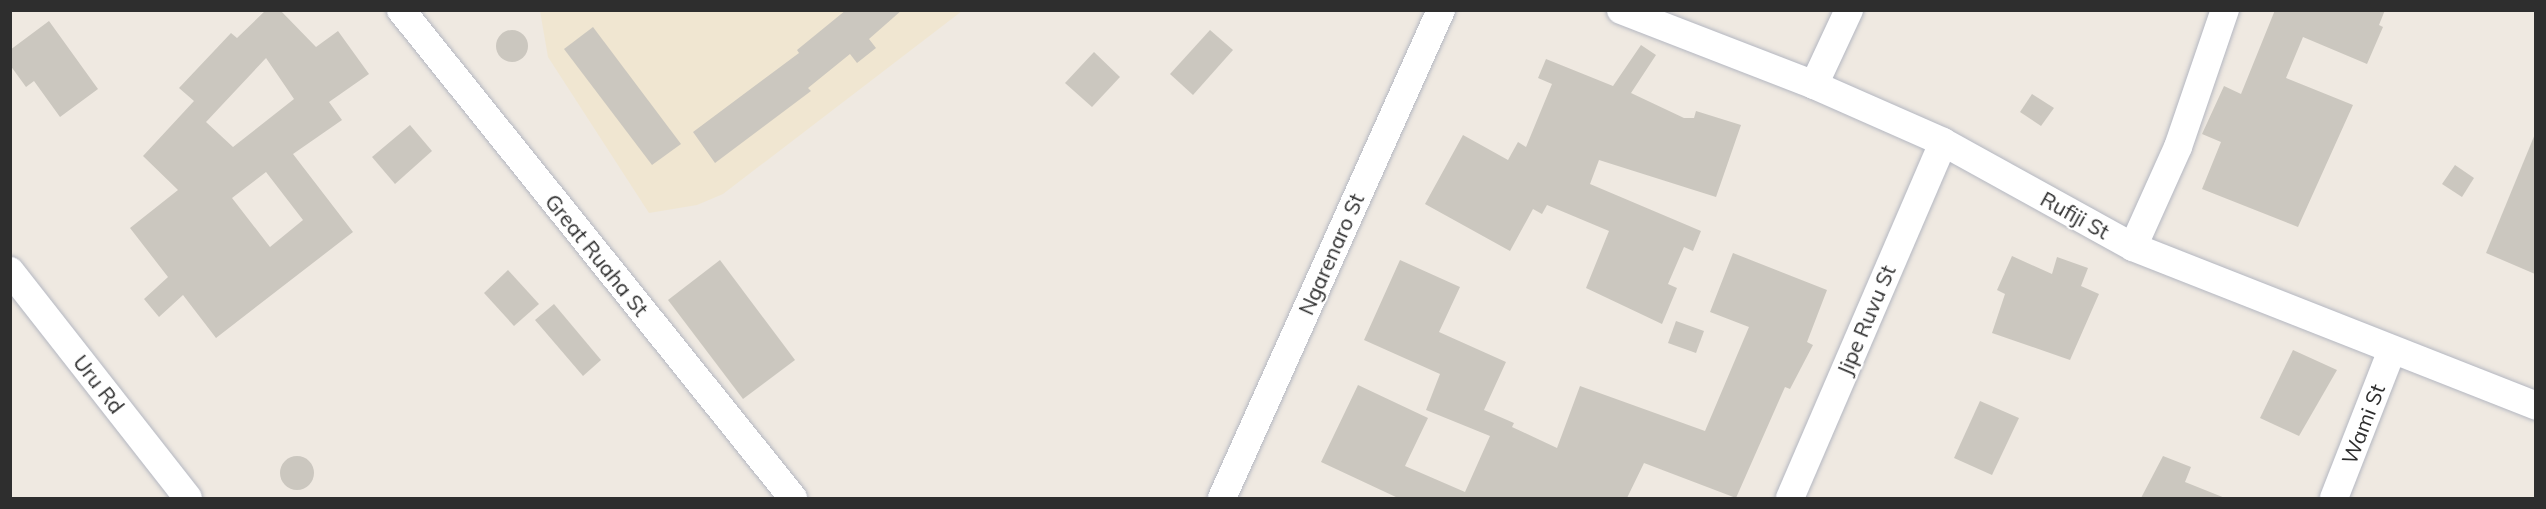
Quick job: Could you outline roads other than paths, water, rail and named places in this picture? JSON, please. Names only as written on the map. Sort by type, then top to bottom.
[{"type":"street","name":"Ngarenaro St","points":[[1222,498],[1441,10]]},
{"type":"street","name":"Rufiji St","points":[[1622,10],[1814,85],[1942,142],[2133,247],[2535,406]]},
{"type":"street","points":[[1814,85],[1849,10]]},
{"type":"street","points":[[2133,247],[2178,147],[2225,10]]},
{"type":"street","name":"Great Ruaha St","points":[[406,12],[794,498]]},
{"type":"street","name":"Jipe Ruvu St","points":[[1790,498],[1942,142]]},
{"type":"street","name":"Uru Rd","points":[[10,271],[188,498]]},
{"type":"street","name":"Wami St","points":[[2334,498],[2392,350]]}]
